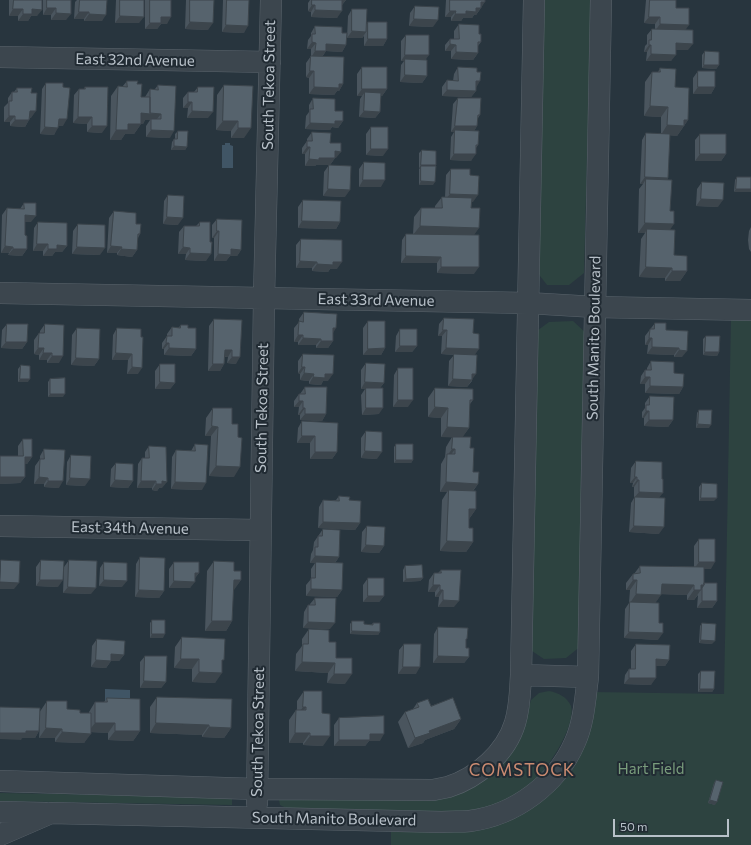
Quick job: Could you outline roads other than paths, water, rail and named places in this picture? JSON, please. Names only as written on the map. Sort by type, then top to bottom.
[{"type":"street","name":"South Tekoa Street","points":[[256,817],[264,298],[271,0]]},
{"type":"street","name":"South Manito Boulevard","points":[[0,781],[257,789],[433,790],[448,787],[473,775],[490,761],[506,744],[514,725],[519,704],[521,675],[534,0]]},
{"type":"street","name":"South Manito Boulevard","points":[[0,835],[51,813],[442,822],[470,821],[497,814],[516,806],[535,794],[565,760],[575,742],[583,716],[588,677],[601,0]]},
{"type":"street","name":"East 32nd Avenue","points":[[0,57],[270,62]]},
{"type":"street","name":"East 33rd Avenue","points":[[0,294],[528,303],[595,307],[751,310]]},
{"type":"street","name":"East 34th Avenue","points":[[0,526],[260,530]]},
{"type":"street","points":[[521,675],[588,677]]},
{"type":"street","points":[[0,812],[51,813]]},
{"type":"water","points":[[225,143],[230,143],[230,145],[233,146],[233,168],[222,168],[222,145],[225,145]]},
{"type":"water","points":[[105,689],[130,690],[130,703],[105,703]]},
{"type":"district","name":"COMSTOCK","points":[[522,770]]},
{"type":"park label","name":"Hart Field","points":[[651,769]]}]
